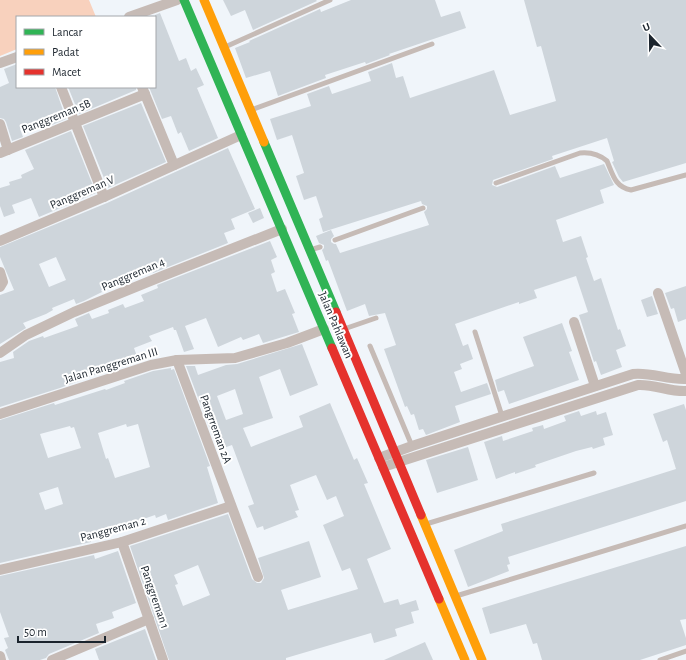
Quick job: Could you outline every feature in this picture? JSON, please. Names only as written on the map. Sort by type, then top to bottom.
[{"type":"main road","name":"Jalan Pahlawan","points":[[184,0],[464,660]]},
{"type":"main road","name":"Jalan Pahlawan","points":[[204,0],[482,660]]},
{"type":"main road","points":[[293,256],[309,250]]},
{"type":"main road","points":[[447,617],[462,611]]},
{"type":"street","points":[[132,16],[177,0]]},
{"type":"street","points":[[0,63],[16,57]]},
{"type":"street","points":[[62,88],[104,197]]},
{"type":"street","points":[[144,90],[174,165]]},
{"type":"street","name":"Panggreman 5B","points":[[4,151],[75,122],[144,90]]},
{"type":"street","points":[[0,124],[4,151]]},
{"type":"street","name":"Panggreman V","points":[[0,240],[104,197],[241,135]]},
{"type":"street","name":"Panggreman 4","points":[[0,353],[26,335],[74,312],[165,274],[282,229]]},
{"type":"street","points":[[0,272],[3,282],[0,287]]},
{"type":"street","points":[[658,293],[686,374]]},
{"type":"street","points":[[574,322],[595,386]]},
{"type":"street","name":"Jalan Panggreman III","points":[[0,414],[151,365],[177,360],[235,358],[287,343],[324,329]]},
{"type":"street","name":"Pangrreman 2A","points":[[177,360],[258,577]]},
{"type":"street","points":[[397,457],[412,446],[633,374],[686,379]]},
{"type":"street","points":[[381,463],[638,385],[646,384],[678,391],[686,391]]},
{"type":"street","name":"Panggreman 2","points":[[0,570],[122,542],[231,506]]},
{"type":"street","name":"Panggreman 1","points":[[122,542],[163,660]]},
{"type":"street","points":[[52,660],[149,619]]},
{"type":"street","points":[[0,656],[1,660]]},
{"type":"lane","points":[[224,48],[330,0]]},
{"type":"lane","points":[[250,111],[432,44]]},
{"type":"lane","points":[[496,183],[585,152],[607,161],[618,184],[624,189],[631,190],[686,175]]},
{"type":"lane","points":[[335,240],[423,208]]},
{"type":"lane","points":[[309,250],[320,246]]},
{"type":"lane","points":[[343,329],[376,318]]},
{"type":"lane","points":[[476,332],[502,416]]},
{"type":"lane","points":[[370,346],[412,446]]},
{"type":"lane","points":[[425,525],[594,472]]},
{"type":"lane","points":[[456,596],[686,526]]},
{"type":"lane","points":[[660,660],[686,651]]},
{"type":"shaded area","points":[[0,0],[89,0],[96,16],[16,16],[16,49],[0,56]]},
{"type":"building","points":[[223,0],[317,1],[253,30],[245,10],[231,16]]},
{"type":"building","points":[[351,0],[435,0],[441,17],[460,11],[466,28],[389,54],[390,55],[366,64],[365,62],[325,75],[326,78],[278,96],[270,71],[246,78],[235,48],[320,9],[321,12]]},
{"type":"building","points":[[524,0],[686,0],[686,163],[623,182],[612,162],[614,161],[607,138],[552,156],[553,159],[493,180],[492,185],[497,187],[555,166],[560,178],[604,164],[614,185],[600,190],[604,203],[556,220],[563,242],[581,236],[588,257],[586,258],[594,281],[601,278],[618,330],[620,329],[626,346],[616,350],[622,367],[601,375],[596,361],[594,362],[579,315],[588,312],[576,276],[534,290],[537,298],[519,304],[519,302],[455,324],[463,346],[468,344],[473,359],[460,364],[462,369],[454,372],[461,392],[487,383],[491,394],[455,406],[460,422],[426,435],[423,429],[419,430],[414,414],[411,415],[407,406],[405,407],[384,349],[396,345],[385,313],[369,316],[365,304],[347,311],[328,260],[326,261],[322,250],[324,245],[319,243],[316,236],[331,230],[334,236],[331,239],[331,242],[336,244],[340,253],[429,225],[424,212],[427,209],[427,206],[422,204],[421,201],[323,232],[319,219],[323,217],[316,196],[304,200],[296,176],[304,173],[292,135],[277,140],[270,119],[311,106],[307,94],[329,86],[332,94],[371,81],[368,72],[392,63],[396,78],[403,76],[410,98],[494,70],[510,115],[556,101],[541,46],[537,47]]},
{"type":"building","points":[[160,13],[179,61],[186,58],[191,71],[196,68],[204,85],[197,88],[218,138],[189,151],[181,132],[178,134],[171,116],[162,119],[149,88],[156,88],[155,15]]},
{"type":"building","points":[[16,64],[16,88],[55,88],[66,119],[45,128],[43,120],[20,129],[23,137],[12,141],[6,122],[4,119],[0,118],[0,87],[9,83],[4,69]]},
{"type":"building","points":[[68,88],[136,88],[136,90],[79,114]]},
{"type":"building","points":[[141,103],[166,162],[108,188],[83,126]]},
{"type":"building","points":[[71,131],[96,193],[39,217],[31,198],[12,205],[15,213],[4,217],[0,206],[0,188],[10,185],[9,182],[22,178],[21,175],[34,169],[25,150]]},
{"type":"building","points":[[228,148],[255,209],[231,219],[235,229],[224,233],[228,243],[153,273],[150,266],[113,282],[115,285],[101,290],[102,292],[84,301],[76,304],[74,299],[52,308],[53,310],[46,314],[23,323],[26,328],[0,344],[0,295],[14,290],[0,257],[0,247],[107,203]],"holes":[[[56,257],[66,280],[49,287],[39,264]]]},
{"type":"building","points":[[260,208],[264,218],[253,223],[248,213]]},
{"type":"building","points":[[270,241],[277,257],[271,260],[275,272],[271,274],[277,292],[285,289],[295,313],[292,314],[299,332],[263,343],[259,334],[243,340],[241,337],[218,347],[206,318],[185,326],[194,349],[184,352],[176,330],[174,330],[173,327],[149,336],[152,341],[134,348],[139,362],[119,368],[119,366],[60,388],[0,407],[0,362],[14,358],[13,352],[29,341],[43,336],[44,338],[78,326],[75,319],[89,313],[92,319],[109,313],[108,310],[123,304],[125,308],[144,301],[141,295],[158,288],[157,285]]},
{"type":"building","points":[[686,286],[686,319],[678,322],[674,308],[671,309],[665,293]]},
{"type":"building","points":[[652,296],[658,314],[647,317],[641,300]]},
{"type":"building","points":[[562,323],[572,351],[569,352],[579,380],[509,404],[504,390],[498,392],[495,380],[534,366],[523,337]]},
{"type":"building","points":[[302,344],[318,385],[290,396],[280,369],[259,377],[273,418],[243,428],[251,447],[303,427],[299,416],[330,403],[354,460],[357,458],[368,483],[364,484],[391,549],[367,559],[384,603],[398,599],[400,605],[416,600],[419,610],[411,612],[414,623],[395,629],[397,636],[374,643],[371,633],[286,658],[286,660],[169,660],[130,546],[228,514],[252,579],[257,583],[261,583],[264,578],[258,558],[309,541],[321,577],[281,590],[288,610],[358,589],[350,568],[342,571],[323,525],[344,516],[336,496],[327,500],[316,475],[290,485],[299,510],[295,511],[298,517],[264,530],[263,526],[257,528],[248,506],[254,504],[232,445],[218,450],[186,366],[195,366],[198,375],[226,365],[237,364]],"holes":[[[235,389],[243,414],[226,420],[217,396]],[[198,565],[210,595],[183,606],[175,585],[178,584],[174,575]]]},
{"type":"building","points":[[171,368],[171,370],[174,369],[210,466],[207,467],[218,503],[168,520],[166,514],[156,518],[155,515],[123,526],[124,529],[91,540],[91,542],[0,563],[0,420],[54,403],[55,405],[105,389],[106,390],[125,383],[124,381],[153,371]],"holes":[[[126,424],[127,427],[138,424],[150,467],[115,478],[108,458],[106,459],[98,433]],[[70,426],[71,428],[74,427],[81,448],[48,458],[40,434]],[[58,487],[63,504],[45,510],[39,493]]]},
{"type":"building","points":[[684,404],[686,410],[686,501],[508,557],[510,564],[507,565],[509,571],[468,587],[454,550],[503,531],[501,524],[676,469],[667,440],[663,442],[653,414]]},
{"type":"building","points":[[579,411],[581,416],[596,411],[597,415],[606,412],[613,435],[603,438],[605,445],[593,449],[592,447],[576,451],[535,465],[536,467],[515,474],[515,472],[496,479],[484,442],[502,436],[503,441],[533,431],[532,428],[543,425],[544,429],[566,421],[564,416]]},
{"type":"building","points":[[468,447],[478,480],[437,493],[426,460]]},
{"type":"building","points":[[686,546],[686,619],[680,620],[686,638],[686,645],[640,660],[542,660],[537,643],[533,644],[526,624],[490,634],[482,608]]},
{"type":"building","points":[[118,551],[136,603],[112,612],[114,618],[96,624],[99,633],[49,654],[46,658],[40,660],[9,660],[5,650],[8,648],[4,638],[9,637],[0,612],[0,576],[94,555],[95,559]]},
{"type":"building","points":[[145,629],[156,660],[99,660],[95,649]]},
{"type":"building","points":[[425,642],[433,660],[384,660]]},
{"type":"traffic: fast","points":[[184,0],[332,348]]},
{"type":"traffic: fast","points":[[264,142],[336,312]]},
{"type":"traffic: slow","points":[[204,0],[264,142]]},
{"type":"traffic: slow","points":[[421,515],[482,660]]},
{"type":"traffic: slow","points":[[439,599],[465,660]]},
{"type":"traffic: jam","points":[[336,312],[421,515]]},
{"type":"traffic: jam","points":[[332,348],[439,599]]}]
